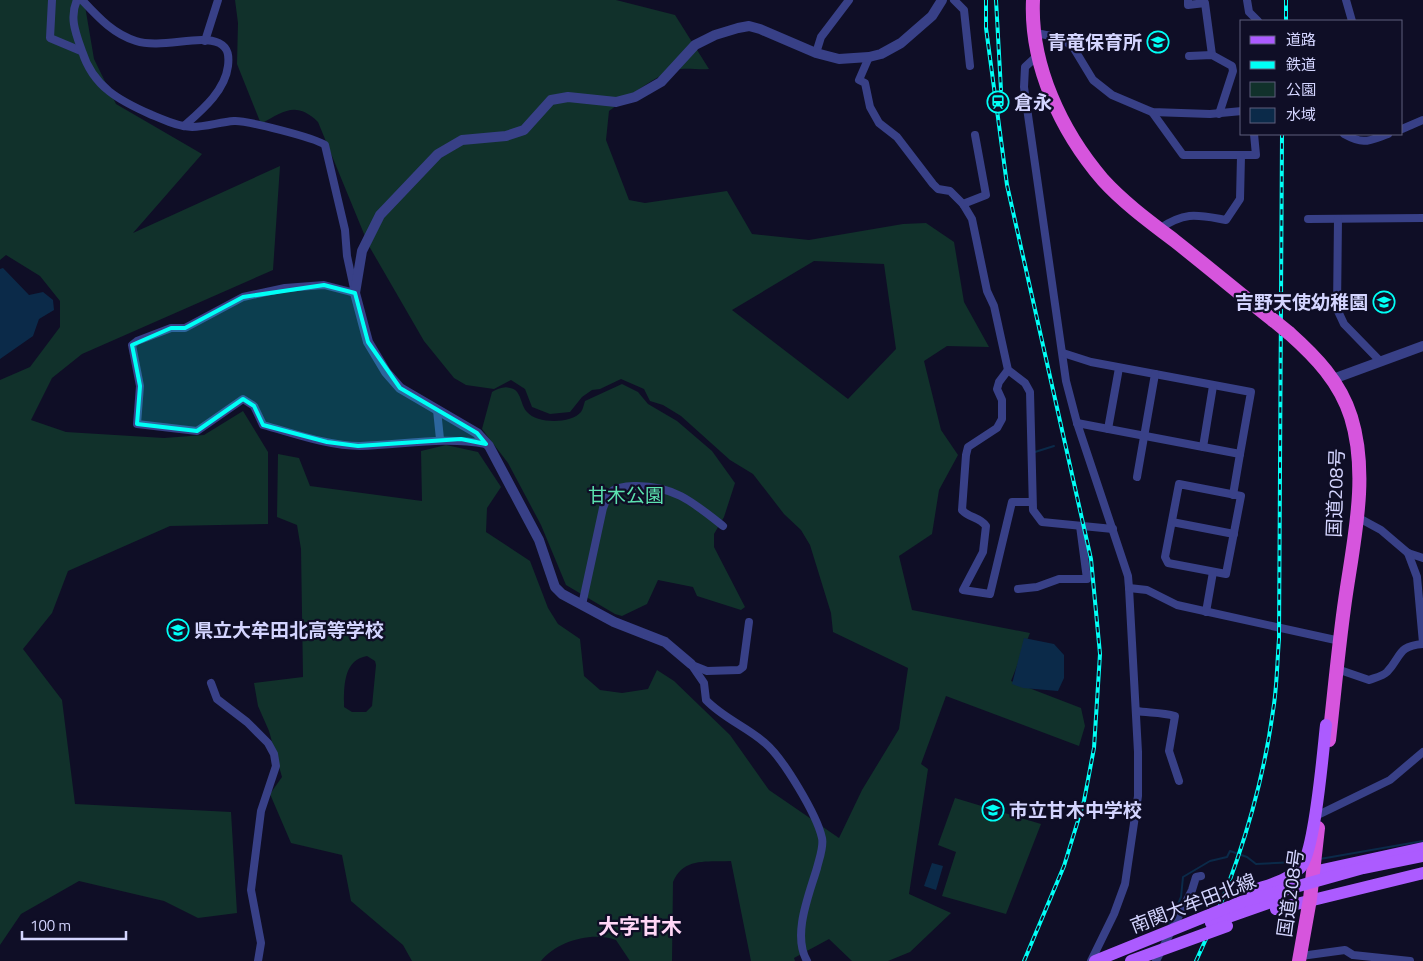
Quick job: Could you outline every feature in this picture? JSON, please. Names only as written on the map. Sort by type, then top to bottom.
[{"type":"highway","name":"国道208号","points":[[1033,0],[1038,55],[1049,91],[1065,125],[1088,162],[1125,201],[1309,351],[1333,379],[1351,416],[1359,463],[1357,517],[1340,641],[1310,899],[1300,958]]},
{"type":"main road","points":[[1136,944],[1208,909],[1286,878],[1301,868],[1307,855],[1312,829],[1326,725],[1337,673]]},
{"type":"main road","points":[[1313,872],[1423,848]]},
{"type":"main road","name":"南関大牟田北線","points":[[1095,961],[1241,902],[1363,868],[1423,856]]},
{"type":"main road","name":"南関大牟田北線","points":[[1118,961],[1206,925],[1320,887],[1423,865]]},
{"type":"main road","points":[[1131,961],[1276,909],[1310,899],[1423,873]]},
{"type":"street","points":[[52,0],[50,38],[81,50]]},
{"type":"street","points":[[77,0],[72,19],[81,50],[99,84],[113,96],[163,120],[184,126],[194,127],[235,121],[304,136],[318,140],[325,145],[344,221],[347,256],[368,342],[386,372],[400,388],[477,433],[486,444],[539,540],[555,587],[582,605],[614,622],[665,642],[690,664],[704,683],[706,700],[765,743],[776,754],[813,817],[822,839],[820,856],[802,931],[801,944],[807,961]]},
{"type":"street","points":[[82,0],[111,29],[137,42],[160,44],[205,41],[219,43],[225,48],[228,52],[228,72],[208,105],[184,126]]},
{"type":"street","points":[[205,41],[218,0]]},
{"type":"street","points":[[816,53],[821,38],[849,0]]},
{"type":"street","points":[[355,293],[360,257],[380,215],[438,154],[453,144],[470,138],[506,136],[517,133],[529,126],[551,100],[559,98],[616,102],[635,97],[661,82],[695,46],[715,35],[738,28],[749,26],[760,29],[816,53],[839,59],[882,54],[901,43],[932,16],[942,0]]},
{"type":"street","points":[[954,0],[964,10],[970,66]]},
{"type":"street","points":[[1188,0],[1188,5],[1205,3],[1212,55]]},
{"type":"street","points":[[1247,0],[1249,12],[1257,20]]},
{"type":"street","points":[[1346,0],[1352,20]]},
{"type":"street","points":[[1036,33],[1061,38],[1073,47],[1093,80],[1112,95],[1152,112],[1219,114],[1240,111]]},
{"type":"street","points":[[1038,55],[1025,68],[1024,87],[1064,353],[1066,381],[1077,423],[1128,576],[1129,588],[1136,711],[1138,796],[1125,884],[1114,914],[1091,961]]},
{"type":"street","points":[[1189,56],[1212,55],[1232,66],[1233,71],[1219,114]]},
{"type":"street","points":[[869,57],[859,80],[865,83],[870,107],[879,123],[897,137],[938,189],[950,190],[963,204],[972,219],[987,291],[994,306],[1008,370],[1025,383],[1030,392],[1033,510],[1042,522],[1113,529]]},
{"type":"street","points":[[1152,112],[1183,155],[1256,155],[1254,135]]},
{"type":"street","points":[[1403,129],[1423,120]]},
{"type":"street","points":[[963,204],[986,195],[974,135]]},
{"type":"street","points":[[1346,135],[1357,141],[1366,142],[1385,135]]},
{"type":"street","points":[[1160,229],[1175,219],[1190,214],[1226,220],[1240,199],[1241,156]]},
{"type":"street","points":[[1308,218],[1423,218]]},
{"type":"street","points":[[1338,219],[1337,309],[1344,324],[1380,361]]},
{"type":"street","points":[[355,293],[324,285],[285,288],[243,297],[184,328],[171,328],[137,341],[132,345],[140,386],[137,424],[197,431],[243,399],[254,406],[262,425],[327,442],[358,446],[461,439],[486,444]]},
{"type":"street","points":[[1333,379],[1423,346]]},
{"type":"street","points":[[1064,353],[1090,362],[1250,392],[1233,495]]},
{"type":"street","points":[[1108,429],[1119,368]]},
{"type":"street","points":[[1008,370],[999,382],[997,389],[1002,400],[1002,420],[997,428],[968,448],[966,455],[962,510],[968,516],[982,520],[986,526],[983,552],[963,590],[990,594],[1012,502],[1032,502]]},
{"type":"street","points":[[1138,477],[1155,374]]},
{"type":"street","points":[[1202,447],[1213,386]]},
{"type":"street","points":[[438,410],[440,439]]},
{"type":"street","points":[[1077,423],[1240,454]]},
{"type":"street","points":[[1180,484],[1241,496],[1226,574],[1168,562],[1165,557],[1172,522],[1180,484]]},
{"type":"street","points":[[582,605],[603,508],[608,493],[616,488],[659,486],[695,503],[722,526]]},
{"type":"street","points":[[1357,517],[1381,530],[1408,553],[1423,558]]},
{"type":"street","points":[[1172,522],[1234,534]]},
{"type":"street","points":[[1018,589],[1037,588],[1059,578],[1087,579],[1080,526]]},
{"type":"street","points":[[1337,673],[1368,680],[1386,673],[1400,652],[1408,646],[1423,644],[1419,622],[1417,577],[1408,553]]},
{"type":"street","points":[[1206,612],[1213,572]]},
{"type":"street","points":[[1129,588],[1147,590],[1177,605],[1340,641]]},
{"type":"street","points":[[690,664],[707,670],[739,670],[743,667],[750,622]]},
{"type":"street","points":[[211,683],[218,699],[247,722],[268,743],[274,754],[276,766],[260,810],[251,890],[261,943],[258,961]]},
{"type":"street","points":[[1136,711],[1154,714],[1162,712],[1175,716],[1169,751],[1179,781]]},
{"type":"street","points":[[1320,814],[1390,780],[1423,752]]},
{"type":"street","points":[[1156,961],[1192,890],[1196,877],[1201,876]]},
{"type":"street","points":[[1300,958],[1344,950],[1353,955],[1410,961]]},
{"type":"highlighted area","points":[[324,285],[355,293],[368,342],[400,388],[477,433],[486,444],[461,439],[358,446],[327,442],[263,425],[254,406],[243,399],[197,431],[137,424],[140,386],[132,345],[171,328],[185,328],[243,297]]},
{"type":"green space","points":[[0,0],[84,0],[94,59],[116,104],[202,154],[133,233],[280,166],[273,270],[82,354],[52,378],[31,420],[66,432],[164,438],[204,435],[243,411],[268,452],[268,524],[170,526],[68,571],[52,613],[23,649],[62,700],[75,804],[231,812],[237,913],[198,918],[164,901],[79,881],[21,914],[0,945],[0,380],[30,367],[60,327],[60,301],[40,276],[6,255],[0,260]]},
{"type":"green space","points":[[235,0],[616,0],[675,15],[709,69],[681,69],[672,71],[653,80],[609,111],[606,140],[629,200],[645,203],[727,191],[752,234],[809,240],[903,224],[926,223],[954,242],[964,302],[989,347],[947,346],[924,361],[941,430],[958,455],[939,490],[932,534],[899,556],[912,610],[1030,633],[1011,681],[1081,708],[1085,726],[1079,746],[946,696],[921,764],[928,769],[909,894],[951,913],[910,952],[888,961],[852,961],[829,939],[794,958],[795,961],[751,961],[731,861],[714,861],[697,863],[683,868],[673,882],[672,961],[630,961],[616,940],[607,937],[586,937],[565,943],[541,961],[412,961],[403,945],[351,901],[342,855],[291,843],[270,794],[282,777],[269,731],[258,706],[254,683],[303,677],[301,549],[297,525],[277,517],[278,454],[299,458],[310,486],[422,501],[421,451],[446,445],[478,452],[501,487],[487,508],[486,532],[530,561],[548,608],[558,624],[580,639],[584,676],[600,690],[622,693],[648,689],[657,670],[674,681],[730,735],[769,790],[839,838],[862,790],[899,729],[908,668],[833,632],[831,613],[810,545],[801,530],[784,514],[753,474],[730,460],[681,416],[663,405],[650,401],[644,389],[621,379],[600,389],[592,390],[582,397],[570,412],[550,414],[532,407],[525,389],[511,380],[494,389],[466,385],[454,378],[424,341],[369,246],[318,122],[303,112],[290,110],[261,124],[237,64],[238,23]],"holes":[[[814,261],[884,264],[896,349],[848,399],[732,310]],[[367,656],[375,661],[376,665],[372,706],[366,712],[352,712],[344,707],[346,676],[353,663]]]},
{"type":"green space","name":"甘木公園","points":[[622,384],[638,392],[648,404],[677,421],[712,451],[735,483],[724,517],[714,534],[714,547],[745,607],[741,610],[697,596],[693,587],[658,580],[647,604],[622,616],[615,614],[566,585],[541,525],[508,463],[482,429],[492,392],[501,388],[508,387],[514,389],[527,412],[532,416],[538,419],[554,421],[570,419],[576,416],[581,412],[585,401]]},
{"type":"green space","points":[[955,798],[1041,824],[1006,914],[942,896],[956,852],[938,845]]},
{"type":"water","points":[[3,268],[29,295],[43,292],[53,300],[54,310],[39,319],[33,336],[0,359],[0,269]]},
{"type":"water","points":[[1024,638],[1054,644],[1064,655],[1064,678],[1058,691],[1023,688],[1012,684]]},
{"type":"water","points":[[932,863],[943,866],[936,890],[924,886]]},
{"type":"waterway","points":[[1035,452],[1054,446]]},
{"type":"waterway","points":[[1320,859],[1423,841]]},
{"type":"waterway","points":[[1169,925],[1181,897],[1183,877],[1210,861],[1227,857],[1230,851],[1247,857],[1256,864],[1297,862]]},
{"type":"railway","points":[[986,0],[986,28],[1007,185],[1091,559],[1100,654],[1094,748],[1084,801],[1064,866],[1024,961]]},
{"type":"railway","points":[[996,0],[1001,90]]},
{"type":"railway","points":[[1286,0],[1286,20]]},
{"type":"railway","points":[[1196,961],[1222,901],[1244,839],[1261,776],[1275,693],[1279,639],[1282,135]]},
{"type":"place","name":"青竜保育所","points":[[1158,42]]},
{"type":"place","name":"倉永","points":[[998,102]]},
{"type":"place","name":"吉野天使幼稚園","points":[[1384,302]]},
{"type":"place","name":"県立大牟田北高等学校","points":[[178,630]]},
{"type":"place","name":"市立甘木中学校","points":[[993,810]]},
{"type":"district","name":"大字甘木","points":[[640,927]]}]
